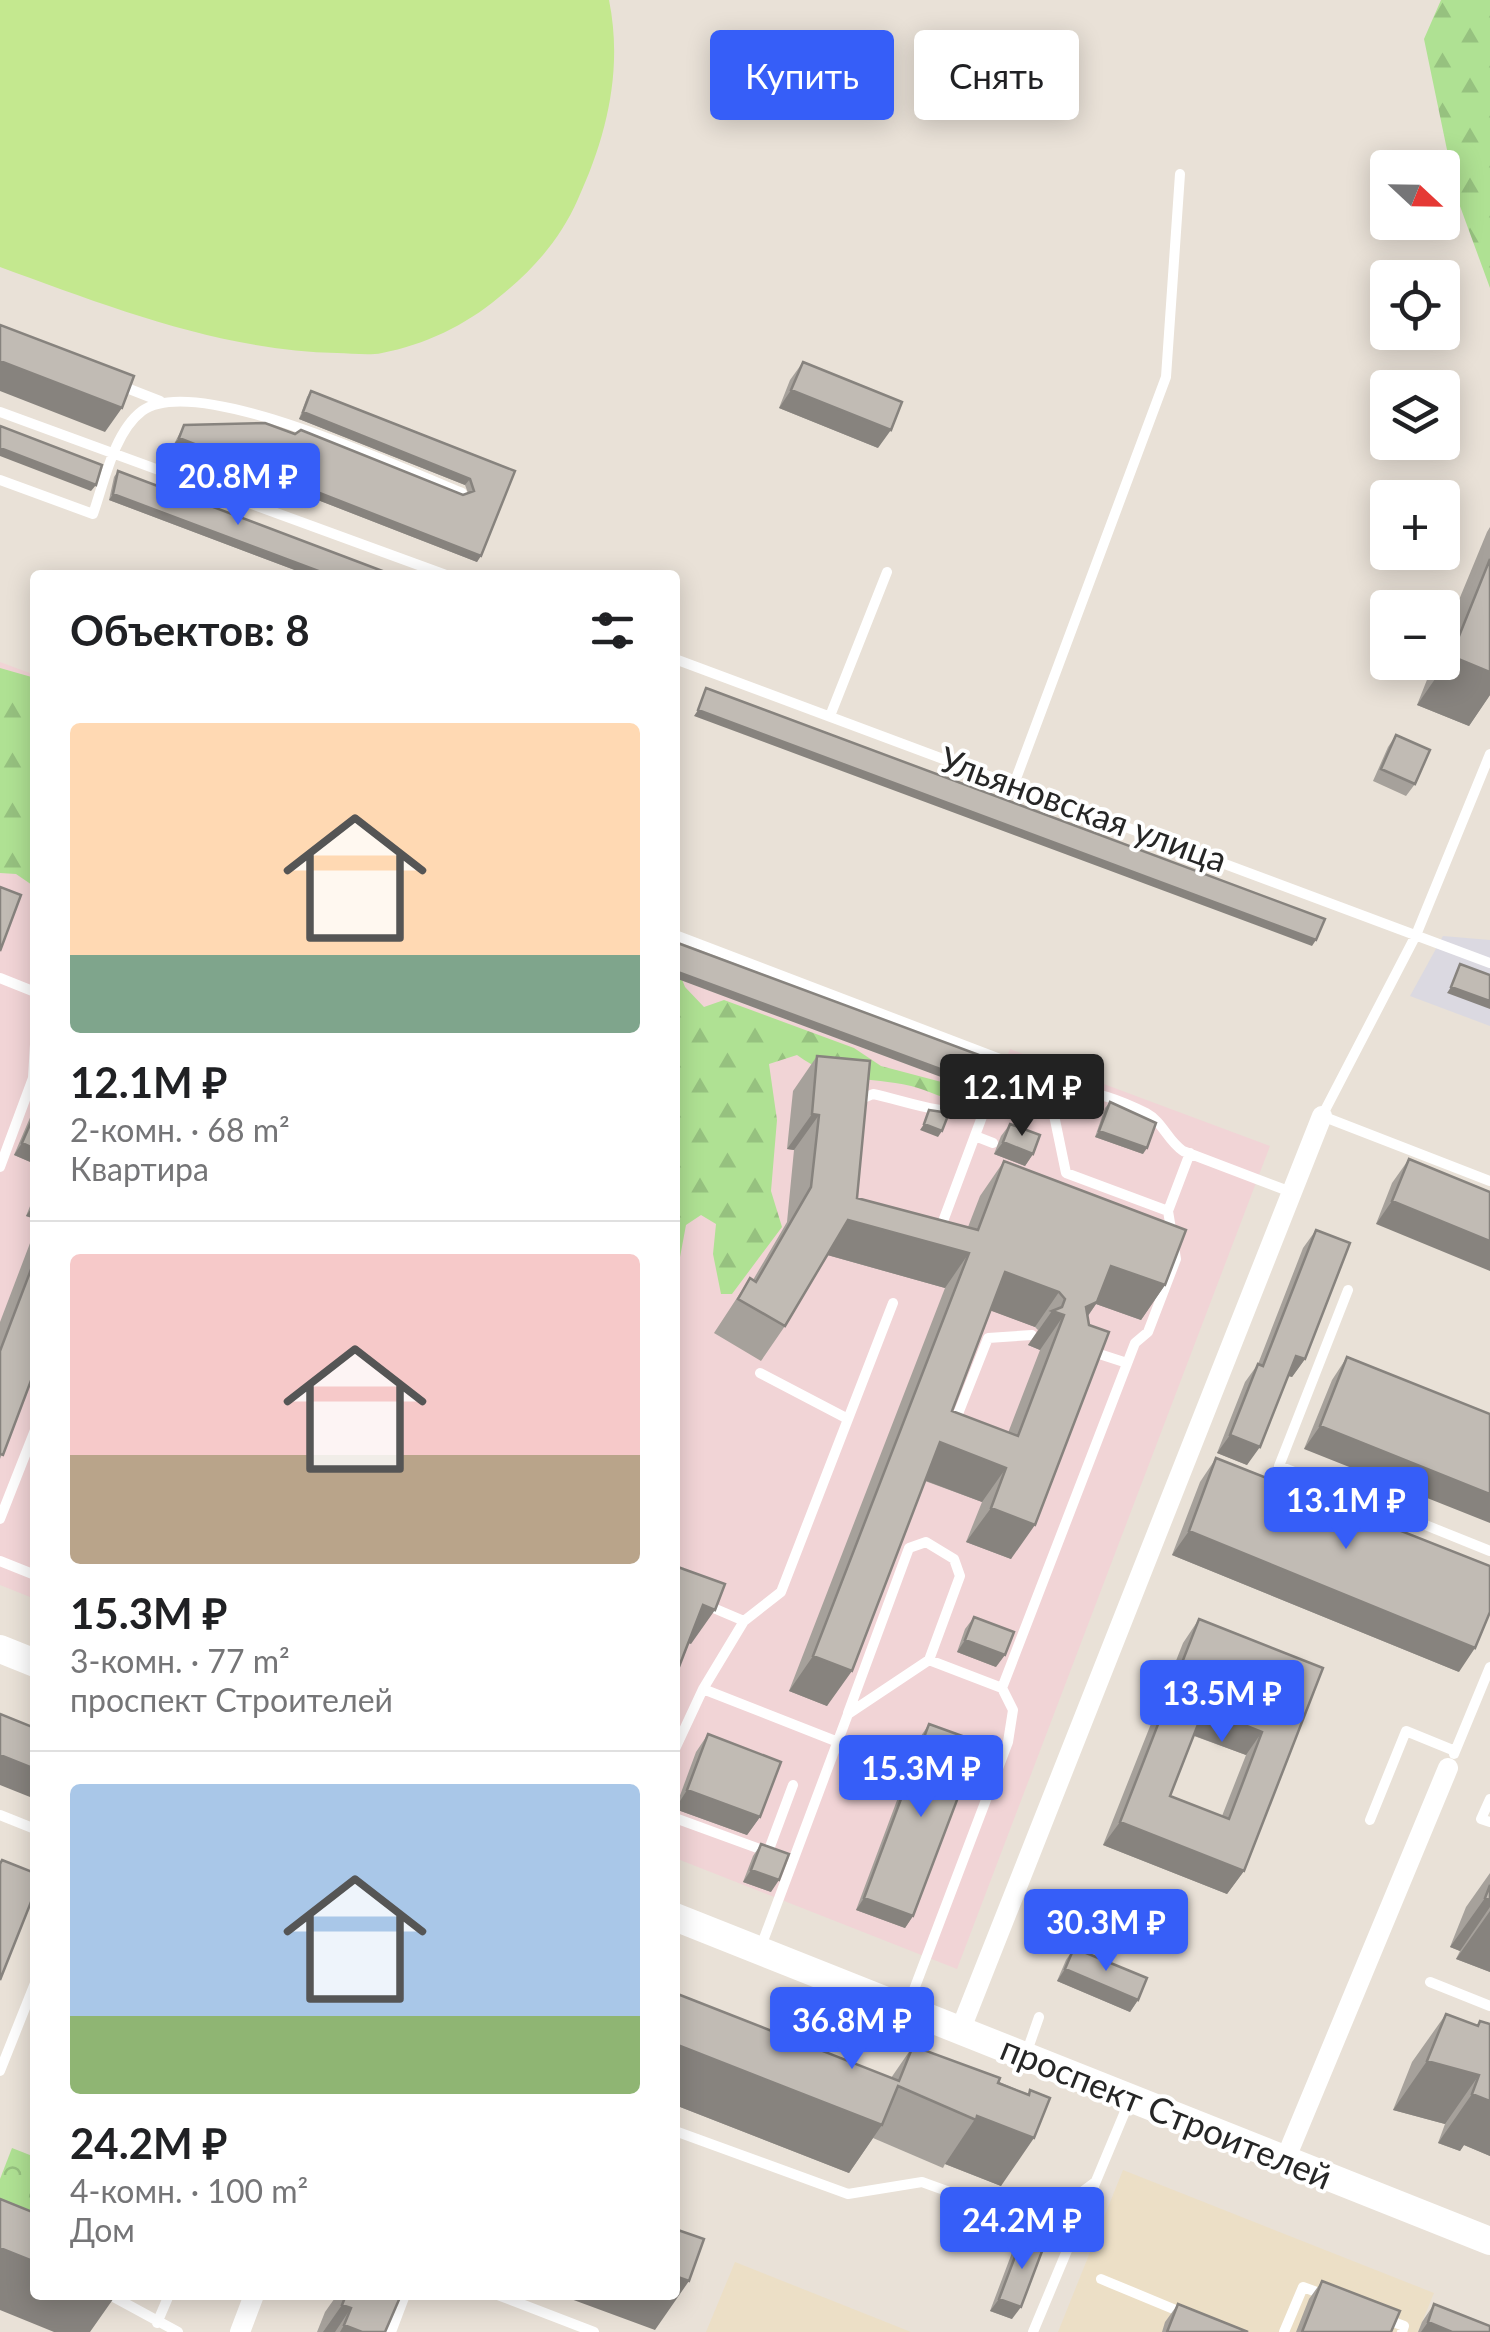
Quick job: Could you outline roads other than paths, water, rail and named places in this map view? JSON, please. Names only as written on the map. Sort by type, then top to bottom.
[{"type":"main road","points":[[0,1649],[30,1661]]},
{"type":"main road","name":"проспект Строителей","points":[[680,1919],[1490,2241]]},
{"type":"street","points":[[960,2031],[1322,1116]]},
{"type":"street","points":[[1285,2160],[1452,1760]]},
{"type":"street","points":[[240,2332],[252,2300]]},
{"type":"lane","points":[[1014,784],[1166,377],[1180,174]]},
{"type":"lane","points":[[108,381],[160,402],[265,413],[462,493]]},
{"type":"lane","points":[[0,480],[93,514],[114,454],[139,413],[160,402]]},
{"type":"lane","points":[[0,412],[432,570]]},
{"type":"lane","points":[[830,716],[887,572]]},
{"type":"lane","name":"Ульяновская улица","points":[[680,661],[1490,963]]},
{"type":"lane","points":[[1490,754],[1416,935],[1322,1116],[1490,1181]]},
{"type":"lane","points":[[680,938],[1145,1113],[1162,1128],[1168,1141],[1190,1154],[1292,1192]]},
{"type":"lane","points":[[0,979],[30,990]]},
{"type":"lane","points":[[0,1167],[30,1086]]},
{"type":"lane","points":[[856,1106],[860,1096],[873,1094],[947,1110],[1077,1088]]},
{"type":"lane","points":[[1049,1092],[1066,1173],[1168,1211]]},
{"type":"lane","points":[[934,1244],[986,1106]]},
{"type":"lane","points":[[975,1136],[993,1143]]},
{"type":"lane","points":[[1002,1688],[1135,1342],[1148,1332],[1176,1259],[1168,1211],[1190,1154]]},
{"type":"lane","points":[[1348,1290],[1278,1466],[1490,1552]]},
{"type":"lane","points":[[680,1738],[702,1689],[744,1621],[781,1592],[893,1303]]},
{"type":"lane","points":[[948,1439],[988,1338],[1032,1335]]},
{"type":"lane","points":[[1070,1345],[1127,1363]]},
{"type":"lane","points":[[760,1373],[848,1419]]},
{"type":"lane","points":[[0,1519],[30,1443]]},
{"type":"lane","points":[[759,1950],[910,1548],[926,1542],[954,1559],[960,1576],[929,1660],[848,1714]]},
{"type":"lane","points":[[0,1561],[30,1574]]},
{"type":"lane","points":[[692,1599],[744,1621]]},
{"type":"lane","points":[[907,2009],[1008,1742],[1013,1710],[1002,1688],[929,1660]]},
{"type":"lane","points":[[1370,1820],[1406,1731],[1452,1760],[1490,1667]]},
{"type":"lane","points":[[702,1689],[838,1742]]},
{"type":"lane","points":[[768,1852],[793,1786]]},
{"type":"lane","points":[[1490,1799],[1482,1819],[1490,1822]]},
{"type":"lane","points":[[0,1815],[30,1827]]},
{"type":"lane","points":[[680,1820],[793,1861]]},
{"type":"lane","points":[[1430,1982],[1490,2006]]},
{"type":"lane","points":[[0,2071],[30,1995]]},
{"type":"lane","points":[[1024,2056],[1039,2017]]},
{"type":"lane","points":[[1033,2332],[1130,2100]]},
{"type":"lane","points":[[680,2133],[848,2194],[922,2182],[1021,2218],[1055,2212],[1094,2183]]},
{"type":"lane","points":[[1101,2279],[1200,2319]]},
{"type":"lane","points":[[1284,2332],[1302,2286],[1336,2300]]},
{"type":"lane","points":[[118,2300],[178,2332]]},
{"type":"lane","points":[[158,2323],[167,2300]]},
{"type":"lane","points":[[391,2332],[403,2300]]},
{"type":"lane","points":[[511,2300],[594,2332]]},
{"type":"lane","points":[[1370,2313],[1404,2326],[1402,2332]]},
{"type":"lane","points":[[137,2328],[142,2314]]}]
